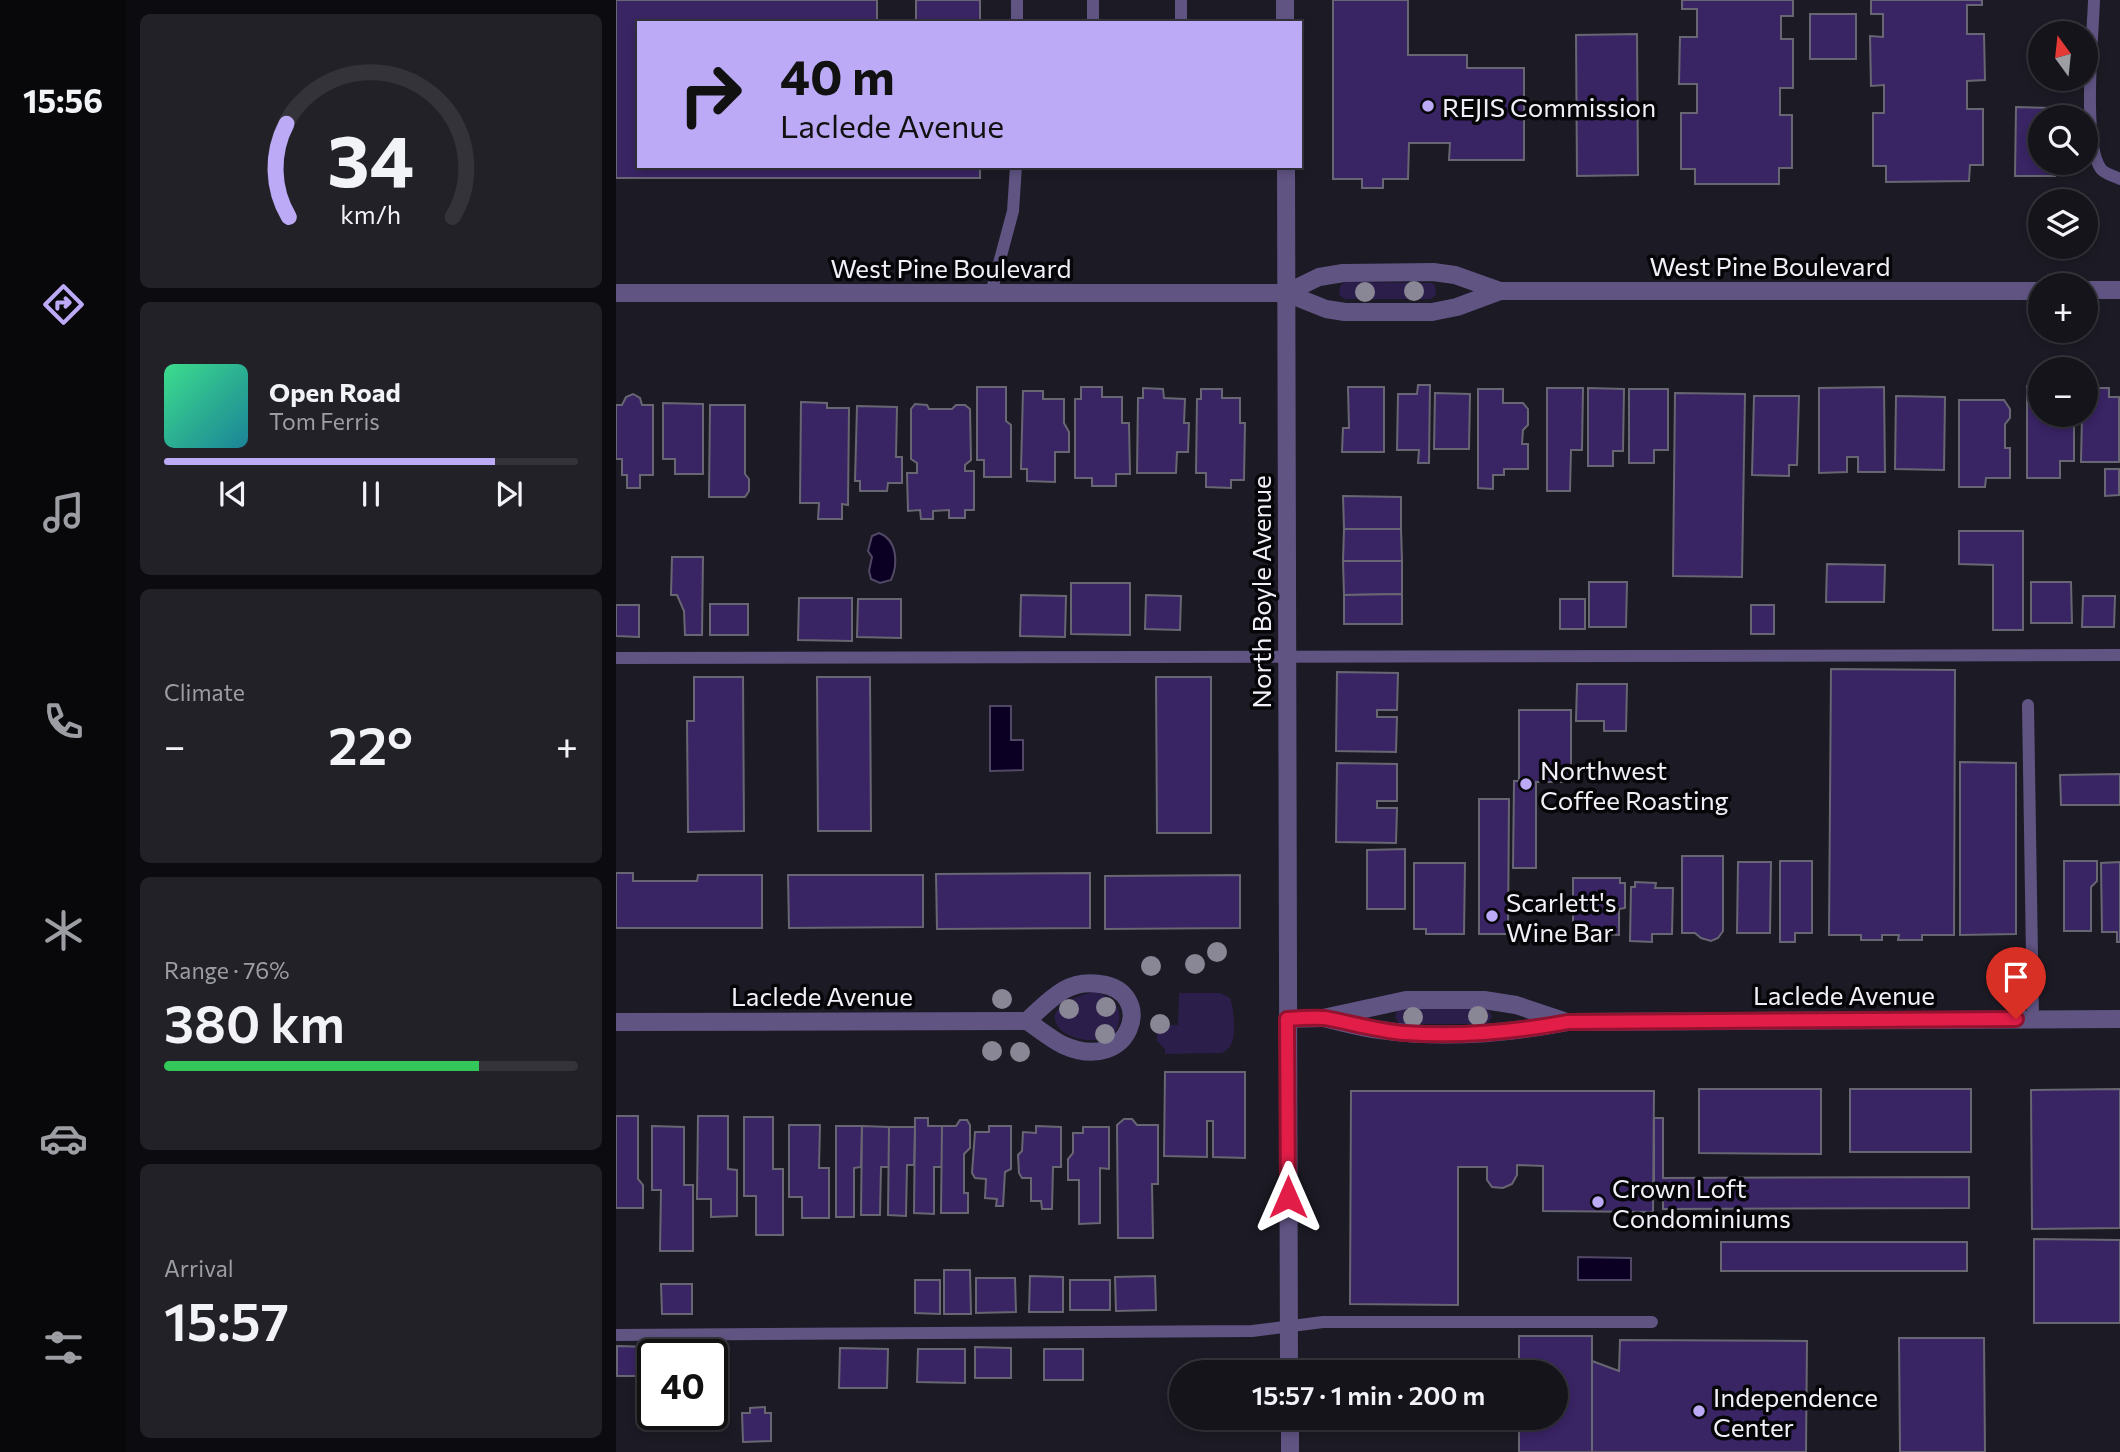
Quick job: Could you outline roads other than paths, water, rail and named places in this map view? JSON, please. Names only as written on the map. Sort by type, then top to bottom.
[{"type":"street","points":[[1285,0],[1285,21]]},
{"type":"street","name":"North Boyle Avenue","points":[[1286,168],[1290,1360]]},
{"type":"street","name":"West Pine Boulevard","points":[[1286,293],[1319,278],[1343,273],[1420,272],[1455,275],[1500,291],[2028,290]]},
{"type":"street","points":[[2098,290],[2120,290]]},
{"type":"street","name":"West Pine Boulevard","points":[[616,293],[1286,293],[1326,309],[1345,312],[1432,312],[1457,307],[1500,291]]},
{"type":"street","points":[[1092,983],[1110,985],[1122,991],[1128,999],[1131,1016],[1129,1030],[1123,1041],[1113,1048],[1099,1051],[1084,1051],[1063,1045],[1027,1021],[1066,989],[1078,984],[1092,983]]},
{"type":"street","name":"Laclede Avenue","points":[[1287,1019],[1323,1018],[1406,1000],[1485,1000],[1516,1005],[1568,1022]]},
{"type":"street","name":"Laclede Avenue","points":[[1323,1018],[1406,1033],[1518,1031],[1568,1022],[2120,1019]]},
{"type":"street","name":"Laclede Avenue","points":[[616,1022],[1027,1021]]},
{"type":"street","points":[[1290,1430],[1290,1452]]},
{"type":"lane","points":[[1017,0],[1017,21]]},
{"type":"lane","points":[[1093,0],[1093,21]]},
{"type":"lane","points":[[1181,0],[1181,21]]},
{"type":"lane","points":[[2094,0],[2091,128],[2094,156],[2102,171],[2120,179]]},
{"type":"lane","points":[[991,293],[1013,211],[1016,168]]},
{"type":"lane","points":[[616,658],[2120,655]]},
{"type":"lane","points":[[2028,705],[2033,1019]]},
{"type":"lane","points":[[616,1335],[1252,1331],[1323,1322],[1652,1322]]},
{"type":"place","name":"REJIS Commission","points":[[1428,106]]},
{"type":"place","name":"Northwest Coffee Roasting","points":[[1526,784]]},
{"type":"place","name":"Scarlett's Wine Bar","points":[[1492,916]]},
{"type":"place","name":"Crown Loft Condominiums","points":[[1598,1202]]},
{"type":"place","name":"Independence Center","points":[[1699,1411]]}]
